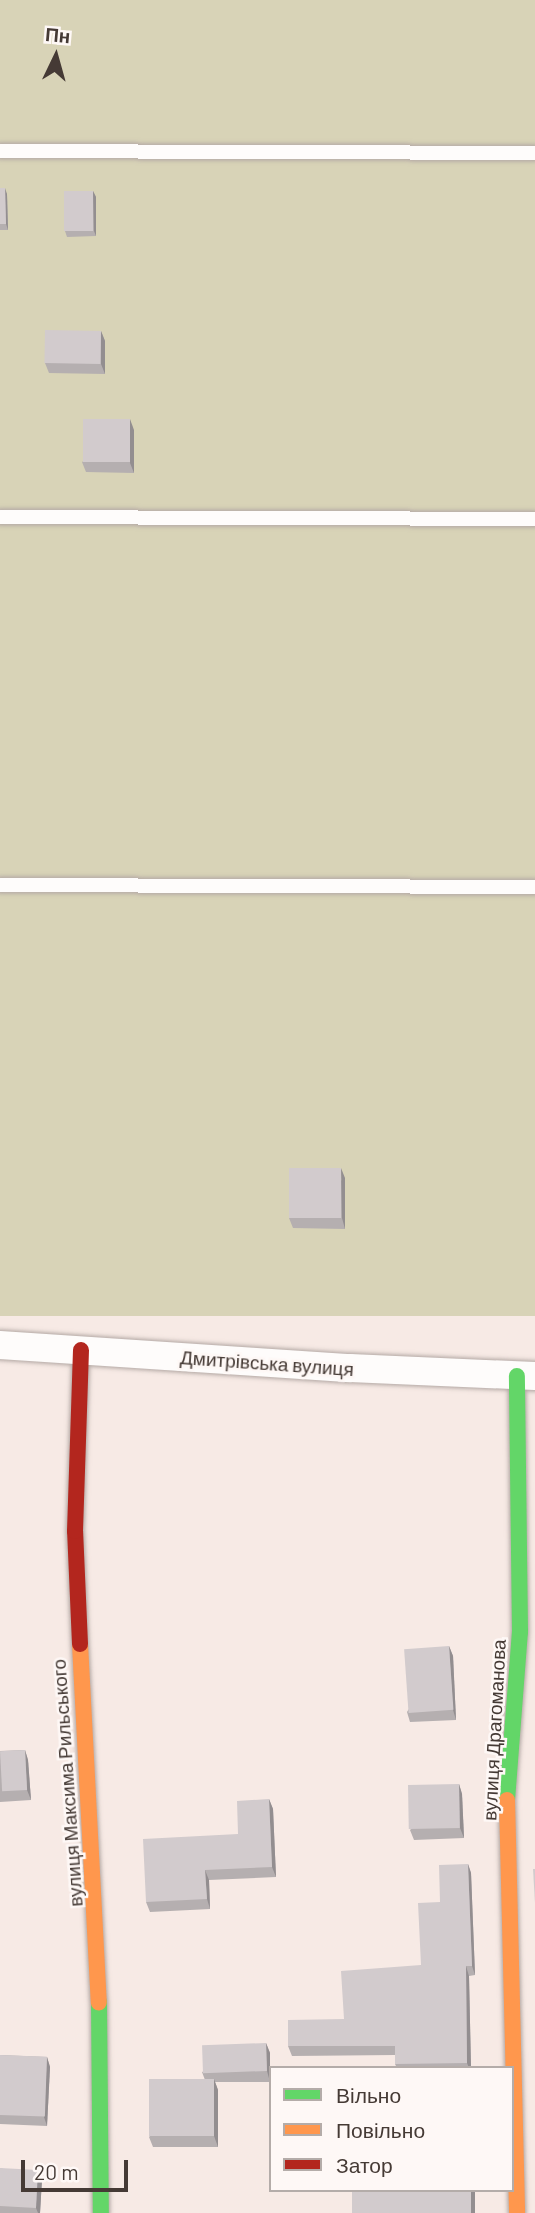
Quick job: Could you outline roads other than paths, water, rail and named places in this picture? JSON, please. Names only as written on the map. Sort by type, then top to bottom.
[{"type":"street","name":"Дмитрівська вулиця","points":[[0,1345],[266,1363],[526,1376]]},
{"type":"street","name":"вулиця Максима Рильського","points":[[81,1350],[75,1531],[88,1811],[99,1951],[101,2213]]},
{"type":"street","name":"вулиця Драгоманова","points":[[517,2213],[514,1955],[508,1803],[520,1632],[526,1376]]},
{"type":"lane","points":[[0,151],[535,153]]},
{"type":"lane","points":[[0,517],[535,519]]},
{"type":"lane","points":[[0,885],[535,887]]}]
